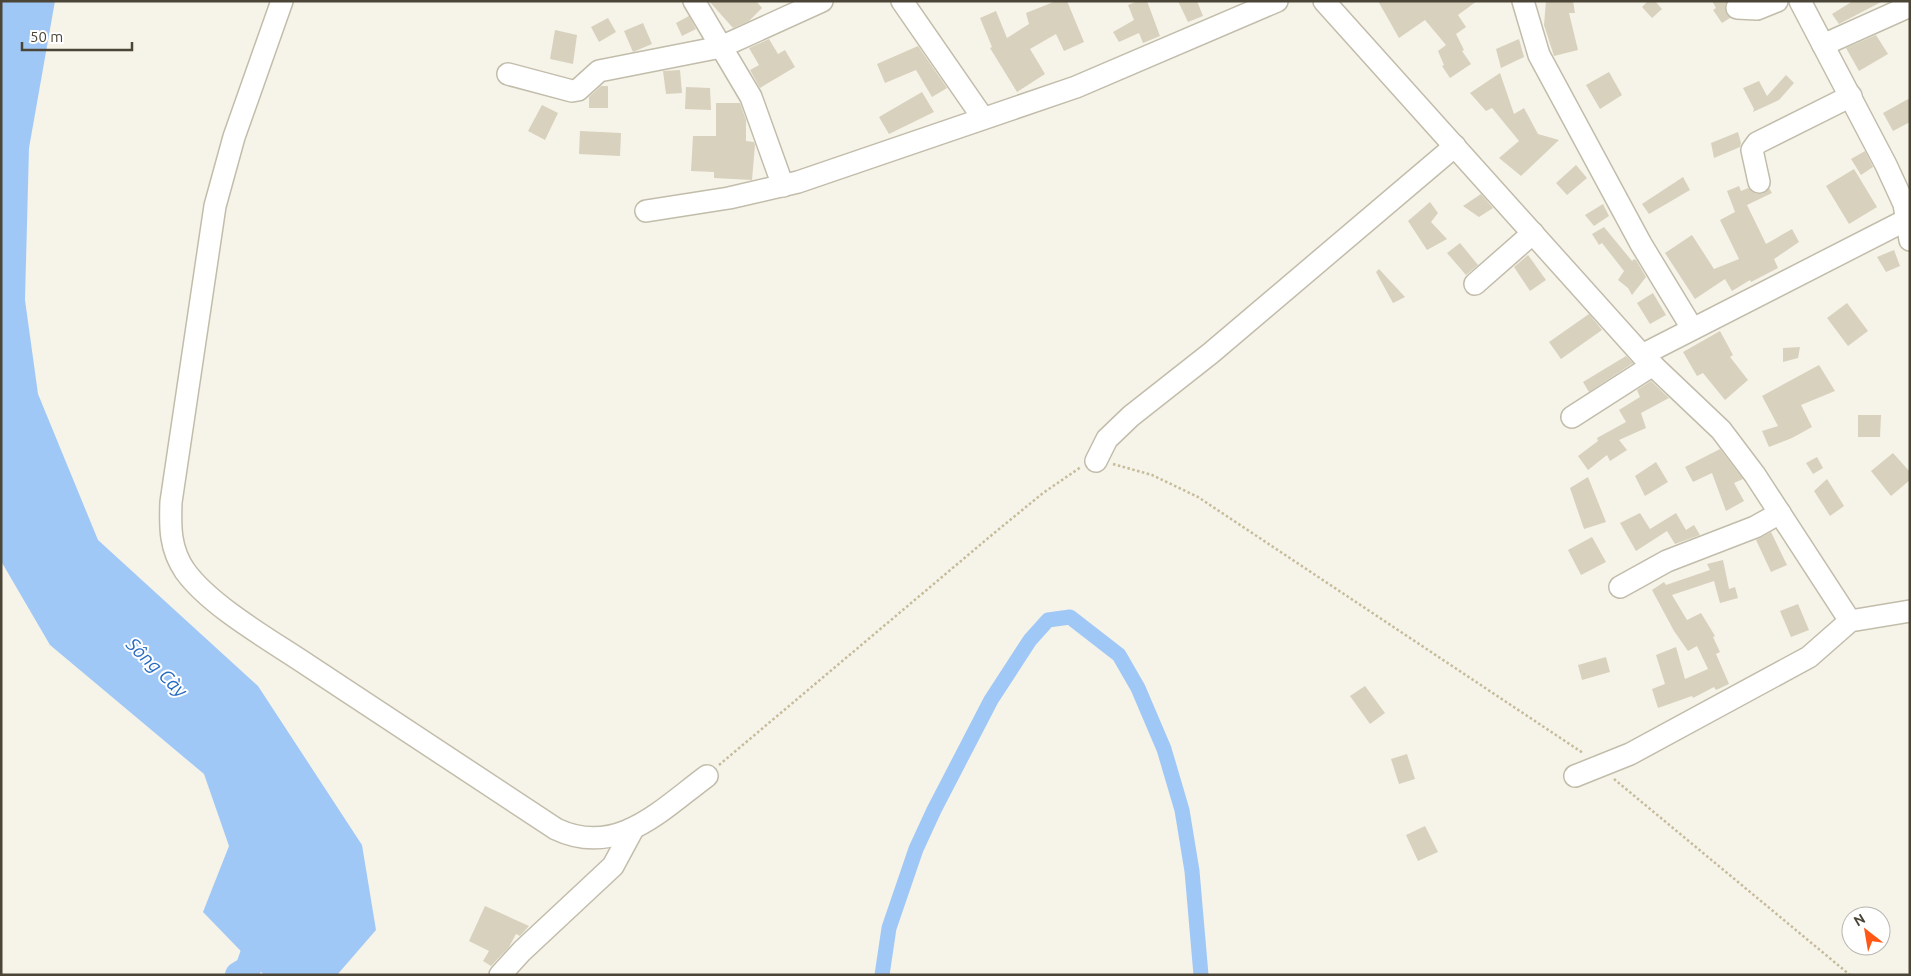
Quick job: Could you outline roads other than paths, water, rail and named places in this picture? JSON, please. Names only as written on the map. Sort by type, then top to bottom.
[{"type":"street","points":[[282,1],[234,137],[216,206],[174,479],[170,535],[173,548],[192,578],[228,611],[556,829],[570,835],[588,839],[610,837],[633,829],[707,776]]},
{"type":"street","points":[[694,1],[756,107],[782,186]]},
{"type":"street","points":[[508,74],[572,91],[578,90],[599,71],[721,47],[822,1]]},
{"type":"street","points":[[902,1],[983,118]]},
{"type":"street","points":[[646,211],[729,198],[798,182],[1076,87],[1277,1]]},
{"type":"street","points":[[1324,1],[1647,360],[1720,430],[1755,475],[1850,620]]},
{"type":"street","points":[[1523,1],[1540,55],[1559,92],[1641,244],[1692,328]]},
{"type":"street","points":[[1737,8],[1757,9],[1776,1]]},
{"type":"street","points":[[1572,417],[1692,328],[1909,226],[1904,204],[1886,165],[1852,96],[1800,1]]},
{"type":"street","points":[[1823,45],[1910,6]]},
{"type":"street","points":[[1759,182],[1752,150],[1757,143],[1852,96]]},
{"type":"street","points":[[1096,461],[1107,439],[1131,416],[1210,353],[1455,146]]},
{"type":"street","points":[[1475,284],[1533,233]]},
{"type":"street","points":[[1620,587],[1667,561],[1755,528],[1780,513]]},
{"type":"street","points":[[1575,776],[1630,754],[1809,656],[1850,620],[1910,611]]},
{"type":"street","points":[[500,975],[522,951],[613,866],[633,829]]},
{"type":"water","points":[[1,1],[55,1],[29,148],[25,300],[38,394],[98,540],[258,686],[362,845],[376,930],[337,975],[264,975],[203,912],[229,846],[204,774],[50,645],[1,561]]},
{"type":"waterway","points":[[882,975],[889,928],[916,849],[991,700],[1030,640],[1048,620],[1070,617],[1119,655],[1138,688],[1164,749],[1182,810],[1192,871],[1201,975]]},
{"type":"waterway","name":"Sông Cày","points":[[238,975],[248,969],[263,926]]}]
